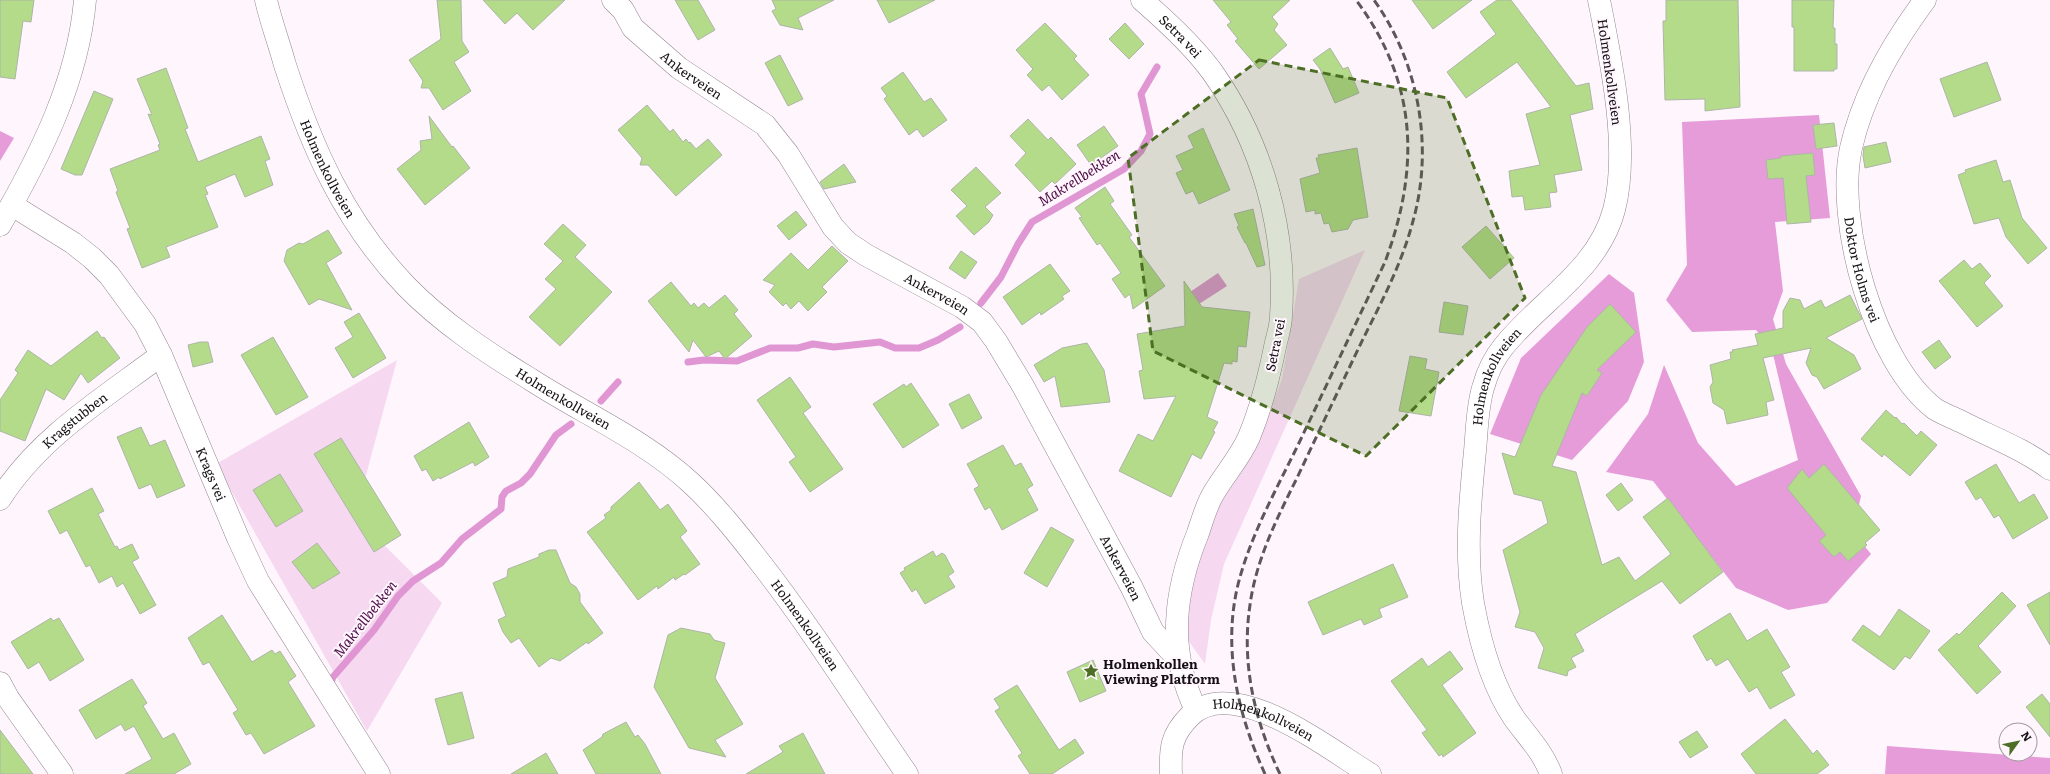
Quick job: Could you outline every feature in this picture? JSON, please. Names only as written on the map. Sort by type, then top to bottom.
[{"type":"street","points":[[0,225],[32,168],[58,110],[76,54],[85,0]]},
{"type":"street","name":"Holmenkollveien","points":[[266,0],[298,106],[322,164],[351,217],[386,263],[426,305],[469,339],[533,382],[636,441],[691,483],[726,520],[769,574],[907,774]]},
{"type":"street","name":"Ankerveien","points":[[613,0],[623,10],[633,28],[679,68],[765,125],[788,154],[833,227],[848,243],[866,255],[962,307],[982,322],[996,341],[1023,386],[1132,588],[1153,632],[1179,660]]},
{"type":"street","name":"Setra vei","points":[[1142,0],[1165,20],[1212,71],[1233,104],[1260,164],[1278,231],[1281,266],[1281,318],[1269,375],[1249,438],[1211,498],[1186,563],[1176,611],[1179,660],[1185,688],[1196,710]]},
{"type":"street","name":"Holmenkollveien","points":[[1551,774],[1543,757],[1502,699],[1482,643],[1473,602],[1469,548],[1471,495],[1479,408],[1483,388],[1495,359],[1514,335],[1566,286],[1595,252],[1603,239],[1614,209],[1620,146],[1611,60],[1599,0]]},
{"type":"street","name":"Doktor Holms vei","points":[[1925,0],[1894,47],[1875,83],[1859,121],[1851,148],[1847,177],[1850,217],[1858,264],[1881,334],[1897,365],[1915,388],[1936,409],[2016,449],[2050,469]]},
{"type":"street","name":"Krags vei","points":[[12,205],[73,243],[109,275],[145,324],[161,355],[235,532],[258,581],[379,774]]},
{"type":"street","name":"Kragstubben","points":[[0,499],[24,467],[48,442],[70,423],[161,355]]},
{"type":"street","points":[[0,684],[8,698],[62,774]]},
{"type":"street","name":"Holmenkollveien","points":[[1171,774],[1170,750],[1180,725],[1196,710],[1214,703],[1230,702],[1260,710],[1300,730],[1370,774]]},
{"type":"highlighted area","points":[[1259,60],[1447,98],[1525,298],[1366,456],[1153,351],[1128,158]]},
{"type":"shaded area","points":[[1819,115],[1830,218],[1775,222],[1783,291],[1773,319],[1786,364],[1861,496],[1853,532],[1871,554],[1827,603],[1788,610],[1736,588],[1653,481],[1606,472],[1648,414],[1664,365],[1698,443],[1736,486],[1798,460],[1772,350],[1756,330],[1692,332],[1666,300],[1687,265],[1682,122]]},
{"type":"shaded area","points":[[0,131],[14,138],[0,161]]},
{"type":"shaded area","points":[[1365,250],[1224,564],[1211,620],[1205,664],[1185,636],[1195,563],[1222,500],[1257,444],[1282,379],[1299,279]]},
{"type":"shaded area","points":[[1218,273],[1227,286],[1199,304],[1190,292]]},
{"type":"shaded area","points":[[1609,274],[1634,293],[1644,362],[1628,401],[1572,460],[1490,434],[1521,358]]},
{"type":"shaded area","points":[[397,360],[355,516],[442,603],[367,731],[216,464]]},
{"type":"shaded area","points":[[1887,746],[1998,754],[1998,762],[2038,762],[2038,757],[2050,758],[2050,774],[1885,774]]},
{"type":"building","points":[[0,0],[34,0],[31,22],[23,21],[15,79],[0,77]]},
{"type":"building","points":[[437,0],[461,0],[462,41],[469,52],[454,62],[471,91],[443,110],[429,88],[421,88],[423,81],[409,60],[441,39]]},
{"type":"building","points":[[483,0],[565,0],[533,30],[517,13],[505,24]]},
{"type":"building","points":[[675,0],[698,0],[715,30],[698,40]]},
{"type":"building","points":[[772,0],[834,0],[798,18],[803,30],[780,25],[772,11],[776,9]]},
{"type":"building","points":[[877,0],[935,0],[889,23]]},
{"type":"building","points":[[1213,0],[1290,0],[1272,17],[1278,24],[1274,30],[1287,45],[1259,69],[1235,41],[1238,39],[1227,25],[1231,22]]},
{"type":"building","points":[[1412,0],[1472,0],[1433,29]]},
{"type":"building","points":[[1497,0],[1511,0],[1576,86],[1589,83],[1593,109],[1570,115],[1582,170],[1554,175],[1557,192],[1549,193],[1551,207],[1525,210],[1523,196],[1512,197],[1509,171],[1540,165],[1526,114],[1551,107],[1517,62],[1466,98],[1447,72],[1496,34],[1480,12]]},
{"type":"building","points":[[1666,0],[1738,0],[1740,107],[1705,111],[1705,99],[1665,100],[1663,21],[1666,21]]},
{"type":"building","points":[[1792,0],[1834,0],[1833,28],[1835,28],[1835,44],[1837,44],[1837,69],[1834,69],[1834,71],[1794,71],[1794,27],[1792,27]]},
{"type":"building","points":[[1045,23],[1077,56],[1074,59],[1089,75],[1062,100],[1049,85],[1042,91],[1027,75],[1033,69],[1016,50]]},
{"type":"building","points":[[1125,23],[1144,44],[1129,59],[1109,39]]},
{"type":"building","points":[[1330,48],[1343,69],[1348,67],[1359,93],[1335,103],[1320,69],[1313,60]]},
{"type":"building","points":[[780,55],[803,99],[788,106],[765,63]]},
{"type":"building","points":[[1987,62],[2001,100],[1954,117],[1940,79]]},
{"type":"building","points":[[166,68],[188,128],[185,129],[198,162],[261,136],[270,159],[265,161],[273,185],[245,197],[235,174],[205,187],[208,194],[205,195],[218,227],[166,247],[170,257],[142,268],[127,229],[130,228],[116,192],[118,191],[110,169],[160,150],[158,145],[160,144],[148,114],[152,115],[137,79]]},
{"type":"building","points":[[903,72],[924,102],[931,98],[947,120],[923,137],[917,129],[909,135],[884,99],[887,96],[881,88]]},
{"type":"building","points":[[94,91],[113,99],[82,175],[75,175],[61,169]]},
{"type":"building","points":[[647,105],[670,132],[673,129],[683,142],[686,139],[696,149],[708,139],[722,155],[676,196],[648,165],[640,165],[642,158],[618,130]]},
{"type":"building","points":[[429,116],[470,168],[425,205],[397,169],[421,150],[420,141],[432,139]]},
{"type":"building","points":[[1028,119],[1048,140],[1051,137],[1076,164],[1055,184],[1052,181],[1040,192],[1015,165],[1026,153],[1010,136]]},
{"type":"building","points":[[1834,123],[1837,146],[1816,149],[1813,125]]},
{"type":"building","points":[[1104,126],[1118,146],[1091,165],[1077,145]]},
{"type":"building","points":[[1203,128],[1230,190],[1199,204],[1193,191],[1186,194],[1176,173],[1183,170],[1176,156],[1194,148],[1188,136]]},
{"type":"building","points":[[1886,142],[1891,162],[1865,168],[1863,156],[1864,147]]},
{"type":"building","points":[[1357,148],[1368,217],[1353,220],[1348,229],[1332,232],[1329,223],[1324,224],[1321,213],[1315,214],[1315,210],[1306,212],[1300,179],[1320,173],[1316,158],[1319,158],[1318,155]]},
{"type":"building","points":[[1813,153],[1815,175],[1806,176],[1811,222],[1787,224],[1783,178],[1768,179],[1766,160],[1781,158],[1781,156]]},
{"type":"building","points":[[1996,160],[2003,182],[2010,180],[2022,218],[2047,248],[2028,264],[2006,237],[1999,218],[1974,224],[1958,175],[1966,172],[1965,170]]},
{"type":"building","points":[[844,164],[856,182],[824,189],[820,182]]},
{"type":"building","points":[[976,167],[1001,193],[985,207],[993,215],[989,222],[974,235],[956,216],[967,206],[951,190]]},
{"type":"building","points":[[1105,187],[1114,201],[1110,204],[1132,235],[1129,237],[1165,286],[1133,309],[1130,294],[1125,298],[1112,279],[1121,273],[1100,243],[1097,245],[1079,218],[1082,217],[1075,208]]},
{"type":"building","points":[[1253,209],[1265,265],[1257,267],[1237,227],[1239,226],[1234,214]]},
{"type":"building","points":[[796,211],[807,225],[789,240],[777,226]]},
{"type":"building","points":[[563,224],[586,245],[575,257],[612,292],[560,346],[529,317],[556,289],[545,279],[563,261],[544,244]]},
{"type":"building","points":[[1486,226],[1514,258],[1490,279],[1462,247]]},
{"type":"building","points":[[328,230],[342,253],[326,263],[352,310],[319,299],[309,305],[284,261],[287,250],[299,243],[303,244]]},
{"type":"building","points":[[832,246],[848,261],[822,287],[827,292],[808,311],[799,301],[791,309],[786,303],[783,306],[769,292],[775,285],[763,280],[791,253],[808,270]]},
{"type":"building","points":[[961,251],[977,262],[965,279],[949,268]]},
{"type":"building","points":[[1964,260],[1972,269],[1980,263],[1991,276],[1984,283],[2003,306],[1977,327],[1939,281]]},
{"type":"building","points":[[1050,264],[1070,291],[1062,296],[1064,299],[1041,315],[1040,312],[1022,325],[1003,297]]},
{"type":"building","points":[[1184,281],[1202,307],[1250,312],[1246,347],[1238,346],[1237,362],[1232,361],[1232,364],[1224,363],[1207,417],[1218,422],[1213,431],[1215,432],[1201,459],[1192,454],[1171,497],[1119,471],[1138,434],[1153,441],[1176,396],[1144,399],[1139,371],[1143,370],[1137,334],[1185,326]]},
{"type":"building","points":[[671,282],[691,306],[694,303],[698,308],[704,303],[709,308],[725,295],[738,310],[734,314],[752,336],[725,359],[719,351],[706,357],[693,340],[689,352],[648,301]]},
{"type":"building","points":[[1850,295],[1862,319],[1826,338],[1854,355],[1861,369],[1824,389],[1817,377],[1812,375],[1806,363],[1811,348],[1763,358],[1774,400],[1766,402],[1768,415],[1727,424],[1724,410],[1713,403],[1710,387],[1713,382],[1710,365],[1731,359],[1730,352],[1733,352],[1732,350],[1758,345],[1755,334],[1783,328],[1783,311],[1790,298],[1800,300],[1804,309],[1821,300],[1825,308]]},
{"type":"building","points":[[1444,302],[1468,306],[1463,335],[1439,332]]},
{"type":"building","points":[[1610,304],[1636,332],[1597,370],[1602,373],[1587,396],[1582,393],[1552,466],[1576,472],[1602,565],[1619,557],[1635,581],[1671,554],[1643,517],[1668,498],[1723,572],[1680,604],[1662,581],[1575,634],[1584,651],[1571,658],[1576,667],[1568,671],[1567,676],[1538,668],[1544,648],[1535,632],[1515,627],[1520,612],[1503,550],[1548,523],[1542,501],[1514,494],[1502,453],[1515,457],[1541,395],[1587,327]]},
{"type":"building","points":[[359,313],[386,358],[353,378],[335,348],[353,337],[344,322]]},
{"type":"building","points":[[97,331],[102,338],[104,337],[120,358],[88,383],[81,373],[64,400],[46,389],[25,441],[0,431],[0,400],[18,373],[15,370],[28,350],[51,366]]},
{"type":"building","points":[[273,337],[308,397],[276,415],[241,355]]},
{"type":"building","points":[[1939,340],[1951,357],[1935,369],[1922,352]]},
{"type":"building","points":[[208,342],[213,362],[193,367],[188,345]]},
{"type":"building","points":[[1087,343],[1104,370],[1110,402],[1061,407],[1055,376],[1044,382],[1034,365],[1062,348]]},
{"type":"building","points":[[1410,356],[1427,359],[1425,369],[1439,372],[1431,416],[1399,411]]},
{"type":"building","points":[[790,377],[811,407],[803,413],[843,469],[810,492],[789,462],[796,457],[757,400]]},
{"type":"building","points":[[911,383],[939,425],[903,448],[873,404],[904,384],[906,387]]},
{"type":"building","points":[[969,394],[982,418],[962,429],[949,404]]},
{"type":"building","points":[[1886,410],[1895,418],[1896,417],[1902,424],[1904,423],[1917,436],[1921,431],[1937,445],[1910,476],[1884,454],[1882,457],[1861,439]]},
{"type":"building","points":[[469,422],[489,457],[475,466],[473,462],[433,481],[426,469],[422,471],[414,456]]},
{"type":"building","points":[[141,427],[150,446],[165,440],[185,486],[157,498],[151,484],[139,489],[117,437]]},
{"type":"building","points":[[341,438],[401,535],[374,552],[314,454]]},
{"type":"building","points":[[1003,445],[1015,466],[1021,463],[1033,485],[1027,489],[1038,510],[1002,530],[990,507],[985,510],[974,489],[979,486],[967,464]]},
{"type":"building","points":[[1824,464],[1880,530],[1865,543],[1867,545],[1848,561],[1840,552],[1834,557],[1819,541],[1826,535],[1787,488],[1802,469],[1809,478]]},
{"type":"building","points":[[1996,464],[2019,503],[2034,494],[2048,518],[2013,539],[1999,515],[1994,518],[1981,497],[1976,500],[1965,482]]},
{"type":"building","points":[[280,474],[303,511],[276,527],[253,490]]},
{"type":"building","points":[[639,482],[660,510],[668,504],[687,531],[680,537],[700,564],[675,580],[674,577],[658,589],[657,586],[638,600],[587,532],[606,518],[604,515],[611,510],[611,507]]},
{"type":"building","points":[[1621,483],[1633,500],[1618,511],[1606,495]]},
{"type":"building","points":[[92,488],[104,511],[98,514],[115,547],[117,546],[119,550],[132,544],[139,558],[132,562],[156,605],[140,614],[123,583],[117,587],[112,576],[99,583],[90,565],[86,567],[67,530],[60,534],[48,511]]},
{"type":"building","points":[[1051,527],[1074,540],[1047,587],[1024,573]]},
{"type":"building","points":[[317,543],[340,573],[313,589],[292,562]]},
{"type":"building","points":[[549,550],[556,550],[570,583],[576,587],[580,594],[580,602],[603,633],[560,661],[551,658],[539,667],[519,638],[511,643],[503,632],[498,620],[506,616],[493,583],[507,577],[508,569],[539,557],[539,554]]},
{"type":"building","points":[[933,551],[936,557],[942,553],[945,555],[954,572],[948,576],[955,587],[925,604],[916,589],[912,592],[900,573],[905,570],[904,568]]},
{"type":"building","points":[[1393,564],[1408,597],[1379,609],[1382,617],[1364,625],[1361,619],[1323,635],[1308,602]]},
{"type":"building","points":[[2002,592],[2016,606],[1978,646],[2001,672],[1977,694],[1938,650],[1957,633],[1959,635]]},
{"type":"building","points":[[2050,592],[2050,645],[2027,605]]},
{"type":"building","points":[[1899,609],[1930,631],[1910,659],[1905,656],[1894,670],[1852,640],[1863,625],[1880,637]]},
{"type":"building","points":[[1730,613],[1747,641],[1767,629],[1790,667],[1781,672],[1795,695],[1770,709],[1757,687],[1749,692],[1728,659],[1716,666],[1711,658],[1707,661],[1693,636]]},
{"type":"building","points":[[222,615],[252,662],[272,650],[275,654],[280,651],[296,676],[288,682],[315,726],[264,754],[251,733],[246,735],[233,713],[238,710],[209,662],[203,665],[188,638]]},
{"type":"building","points":[[51,618],[53,621],[59,618],[84,660],[50,681],[39,662],[28,669],[11,642]]},
{"type":"building","points":[[681,628],[710,634],[714,640],[725,643],[715,678],[743,724],[715,740],[726,757],[689,748],[654,687],[668,635]]},
{"type":"building","points":[[1450,651],[1463,669],[1442,685],[1476,733],[1443,757],[1442,754],[1439,756],[1422,733],[1427,730],[1391,681],[1422,658],[1428,667]]},
{"type":"building","points":[[1093,660],[1106,691],[1080,702],[1067,672]]},
{"type":"building","points":[[132,679],[147,703],[143,706],[163,739],[174,733],[191,764],[174,774],[125,774],[152,759],[134,726],[125,731],[121,724],[96,739],[79,710]]},
{"type":"building","points":[[1017,685],[1059,750],[1075,739],[1084,753],[1052,774],[1030,774],[1018,756],[1022,753],[995,711],[1000,708],[994,699]]},
{"type":"building","points":[[462,692],[474,738],[448,745],[435,699]]},
{"type":"building","points":[[2042,694],[2050,704],[2050,737],[2038,722],[2026,707]]},
{"type":"building","points":[[1785,719],[1813,754],[1817,750],[1829,765],[1817,774],[1756,774],[1741,754]]},
{"type":"building","points":[[626,722],[635,737],[638,735],[645,744],[661,774],[596,774],[583,750],[602,737],[603,734]]},
{"type":"building","points":[[0,730],[33,774],[0,774]]},
{"type":"building","points":[[1697,731],[1708,747],[1690,758],[1679,742]]},
{"type":"building","points":[[803,733],[825,774],[746,774],[783,752],[779,746]]},
{"type":"building","points":[[546,753],[558,774],[511,774]]},
{"type":"waterway","name":"Makrellbekken","points":[[981,303],[1001,277],[1018,244],[1032,222],[1124,169],[1141,151],[1150,134],[1141,94],[1157,67]]},
{"type":"waterway","name":"Makrellbekken","points":[[688,362],[704,360],[737,361],[770,348],[798,348],[813,344],[834,347],[880,342],[895,348],[919,348],[938,340],[960,327]]},
{"type":"waterway","name":"Makrellbekken","points":[[601,401],[618,382]]},
{"type":"waterway","name":"Makrellbekken","points":[[331,683],[333,677],[374,630],[398,596],[413,581],[441,563],[462,539],[501,509],[502,497],[506,491],[521,483],[530,474],[556,435],[571,424]]},
{"type":"railway","points":[[1265,774],[1247,727],[1235,678],[1232,653],[1234,602],[1245,560],[1266,510],[1385,262],[1396,227],[1404,193],[1408,160],[1407,127],[1402,95],[1392,63],[1376,31],[1356,0]]},
{"type":"railway","points":[[1280,774],[1264,734],[1252,692],[1247,649],[1250,605],[1253,588],[1262,556],[1275,524],[1397,267],[1413,221],[1419,193],[1422,164],[1422,135],[1412,78],[1402,51],[1374,0]]},
{"type":"place","name":"Holmenkollen Viewing Platform","points":[[1091,671]]}]
